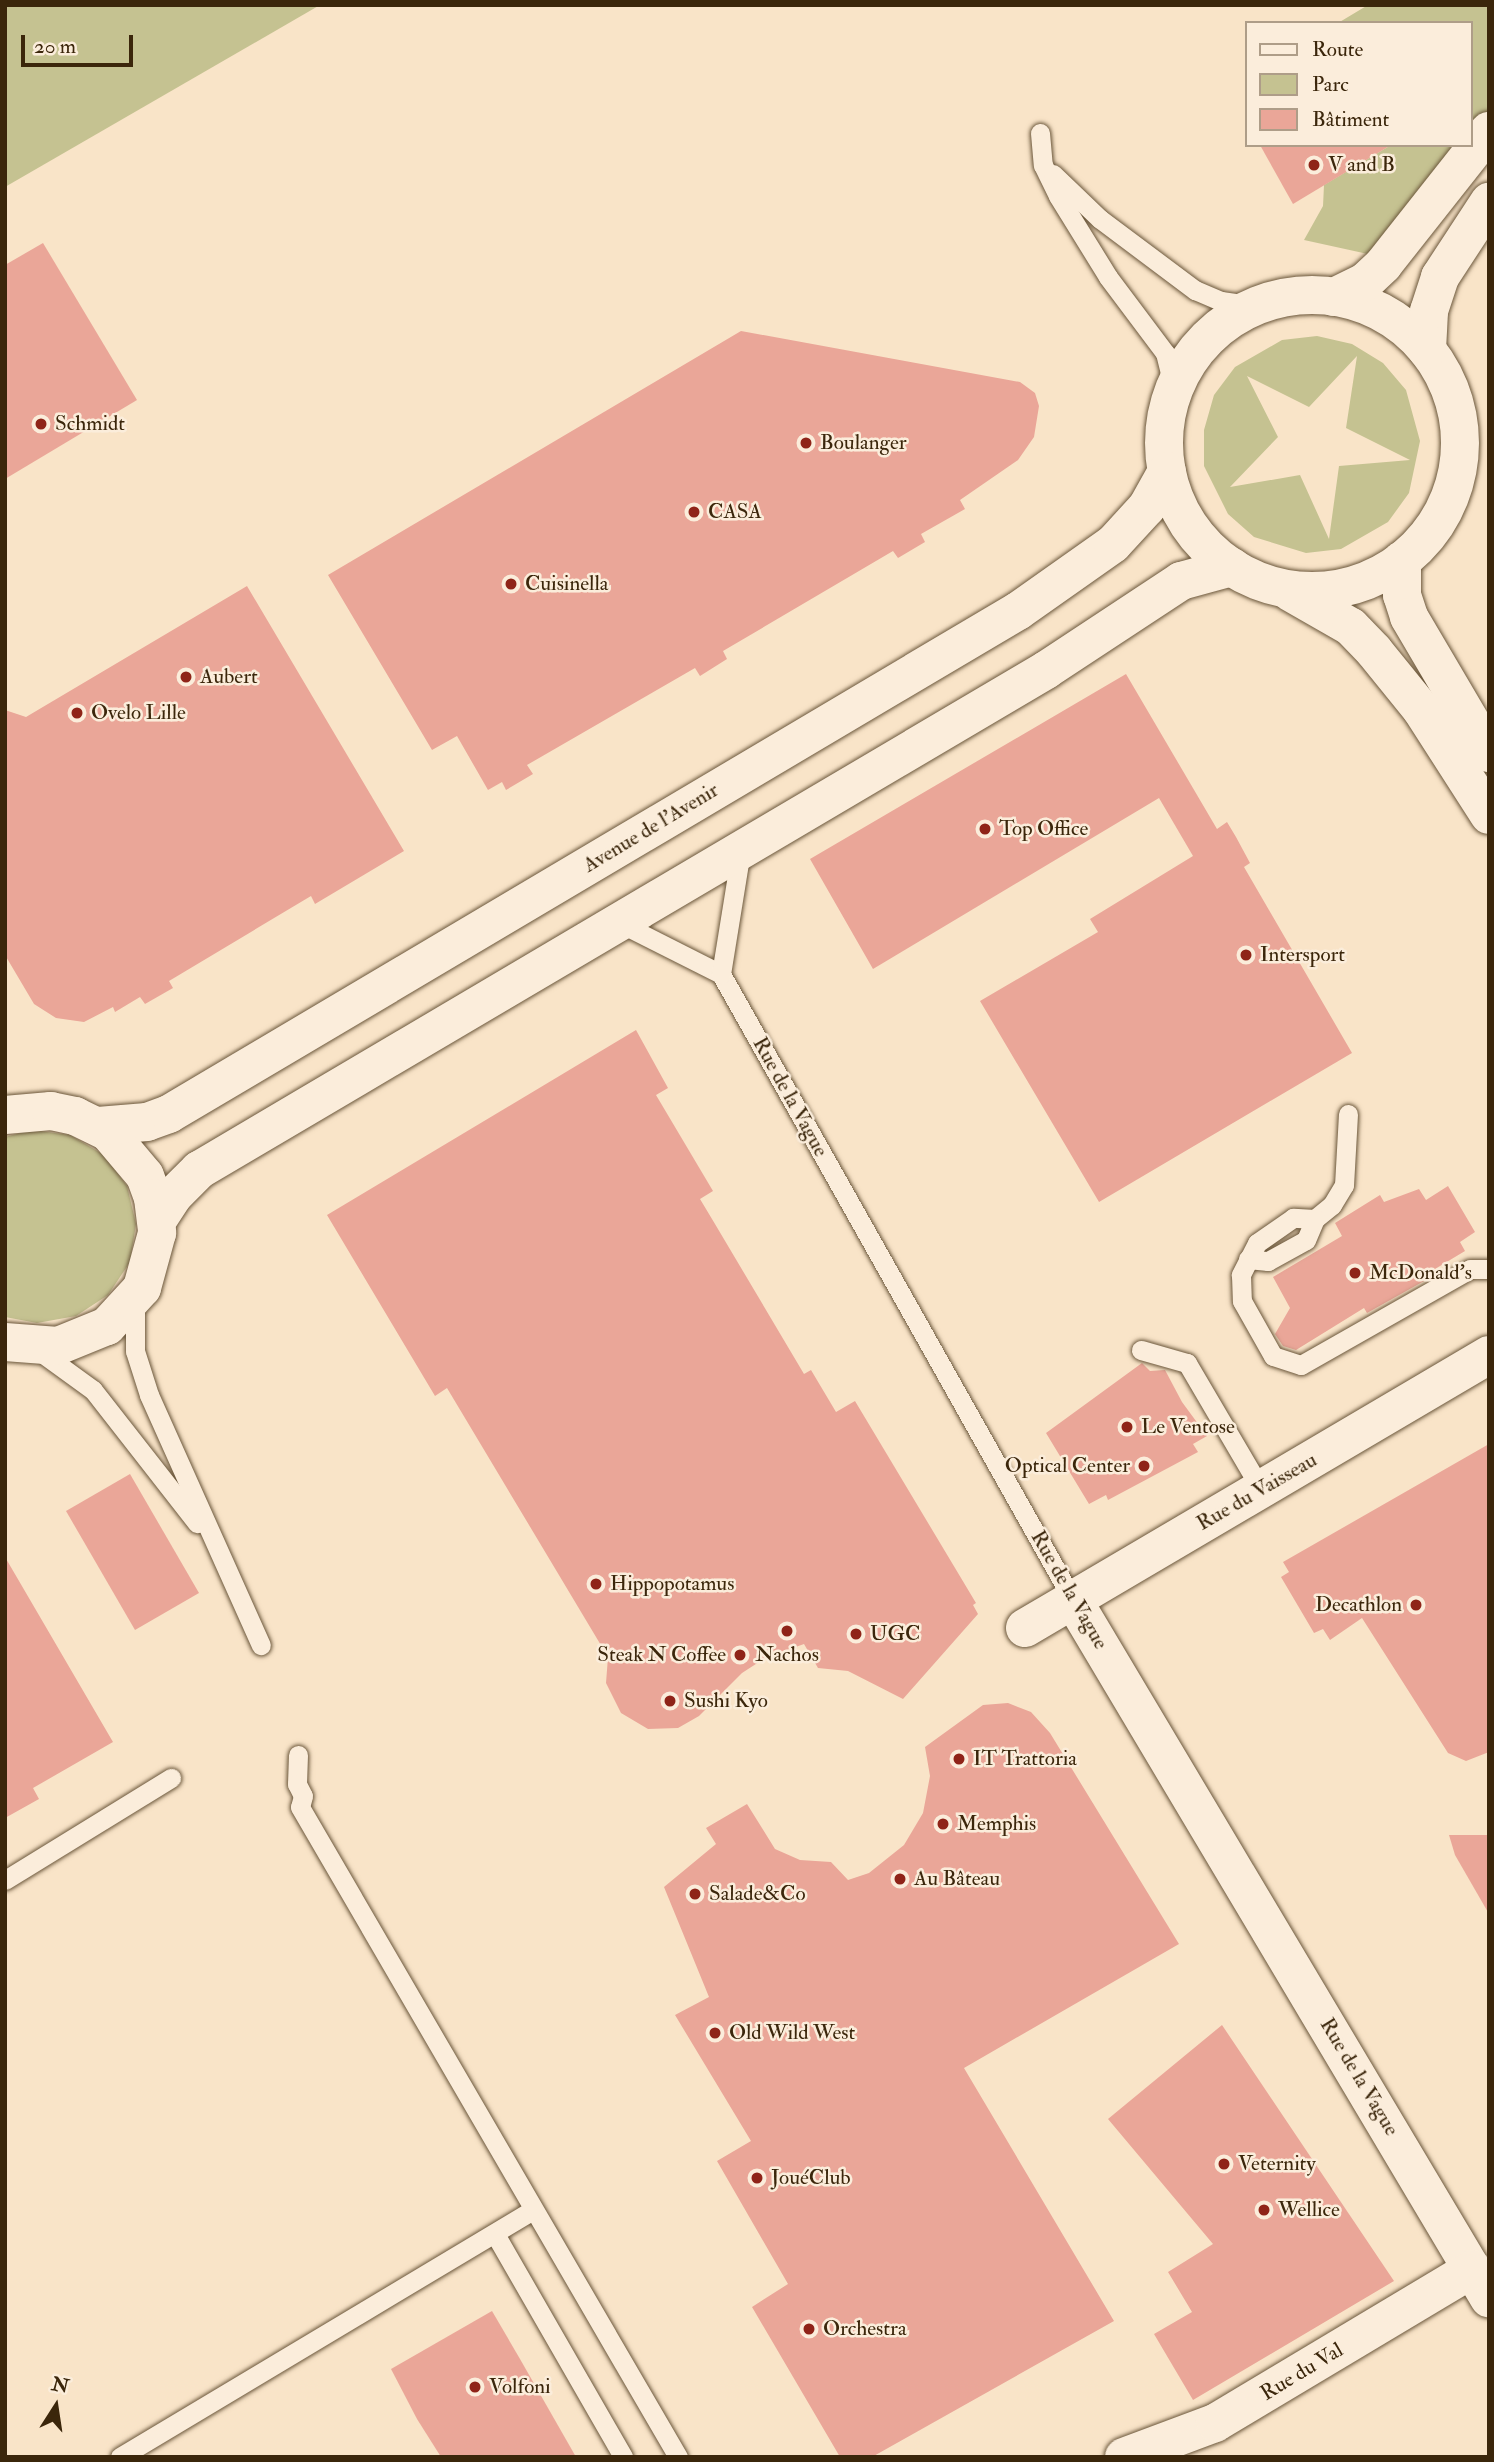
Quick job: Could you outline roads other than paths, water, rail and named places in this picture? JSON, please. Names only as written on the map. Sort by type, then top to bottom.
[{"type":"main road","points":[[1334,297],[1365,282],[1383,265],[1489,131]]},
{"type":"main road","points":[[1427,350],[1429,311],[1440,277],[1489,202]]},
{"type":"main road","points":[[1282,588],[1345,587],[1402,560],[1435,525],[1458,467],[1455,406],[1427,350],[1386,315],[1334,297],[1287,297],[1256,306],[1207,339],[1174,389],[1164,437],[1167,471],[1177,503],[1194,533],[1232,567],[1329,612],[1374,651],[1421,709],[1489,815]]},
{"type":"main road","name":"Avenue de l'Avenir","points":[[98,1126],[147,1122],[169,1114],[1018,611],[1114,544],[1147,507],[1167,471]]},
{"type":"main road","points":[[1402,560],[1402,595],[1409,617],[1489,753]]},
{"type":"main road","points":[[157,1221],[173,1196],[198,1170],[1046,670],[1181,581],[1232,567]]},
{"type":"main road","points":[[16,1107],[75,1116],[98,1126],[117,1140],[139,1166],[153,1198],[157,1221],[154,1256],[135,1297],[107,1326],[84,1338],[18,1344]]},
{"type":"main road","name":"Rue du Vaisseau","points":[[1025,1628],[1489,1355]]},
{"type":"main road","name":"Rue de la Vague","points":[[1073,1600],[1480,2284]]},
{"type":"main road","name":"Rue du Val","points":[[1124,2457],[1215,2423],[1480,2284]]},
{"type":"lane","points":[[1040,133],[1043,165],[1079,233],[1165,353],[1174,389]]},
{"type":"lane","points":[[1043,165],[1100,219],[1195,289],[1222,302],[1256,306]]},
{"type":"lane","points":[[618,922],[721,974],[742,849]]},
{"type":"lane","name":"Rue de la Vague","points":[[721,974],[1073,1600]]},
{"type":"lane","points":[[1348,1114],[1343,1185],[1332,1205],[1315,1219],[1293,1218],[1257,1243],[1238,1287],[1242,1301],[1273,1356],[1301,1365],[1470,1269],[1489,1269]]},
{"type":"lane","points":[[135,1297],[135,1351],[149,1395],[261,1645]]},
{"type":"lane","points":[[18,1344],[59,1362],[93,1390],[218,1552]]},
{"type":"lane","points":[[1141,1350],[1187,1363],[1261,1489]]},
{"type":"lane","points":[[298,1755],[297,1784],[303,1796],[300,1807],[678,2457]]},
{"type":"lane","points":[[5,1880],[171,1779]]},
{"type":"lane","points":[[120,2457],[533,2210]]},
{"type":"lane","points":[[495,2234],[623,2457]]},
{"type":"place","name":"V and B","points":[[1314,165]]},
{"type":"place","name":"Schmidt","points":[[41,424]]},
{"type":"place","name":"Boulanger","points":[[806,443]]},
{"type":"place","name":"CASA","points":[[694,512]]},
{"type":"place","name":"Cuisinella","points":[[511,584]]},
{"type":"place","name":"Aubert","points":[[186,677]]},
{"type":"place","name":"Ovelo Lille","points":[[77,713]]},
{"type":"place","name":"Top Office","points":[[985,829]]},
{"type":"place","name":"Intersport","points":[[1246,955]]},
{"type":"place","name":"McDonald's","points":[[1355,1273]]},
{"type":"place","name":"Le Ventose","points":[[1127,1427]]},
{"type":"place","name":"Optical Center","points":[[1144,1466]]},
{"type":"place","name":"Hippopotamus","points":[[596,1584]]},
{"type":"place","name":"Decathlon","points":[[1416,1605]]},
{"type":"place","name":"Nachos","points":[[787,1631]]},
{"type":"place","name":"UGC","points":[[856,1634]]},
{"type":"place","name":"Steak N Coffee","points":[[740,1655]]},
{"type":"place","name":"Sushi Kyo","points":[[670,1701]]},
{"type":"place","name":"IT Trattoria","points":[[959,1759]]},
{"type":"place","name":"Memphis","points":[[943,1824]]},
{"type":"place","name":"Au Bâteau","points":[[900,1879]]},
{"type":"place","name":"Salade&Co","points":[[695,1894]]},
{"type":"place","name":"Old Wild West","points":[[715,2033]]},
{"type":"place","name":"Veternity","points":[[1224,2164]]},
{"type":"place","name":"JouéClub","points":[[757,2178]]},
{"type":"place","name":"Wellice","points":[[1264,2210]]},
{"type":"place","name":"Orchestra","points":[[809,2329]]},
{"type":"place","name":"Volfoni","points":[[475,2387]]}]
